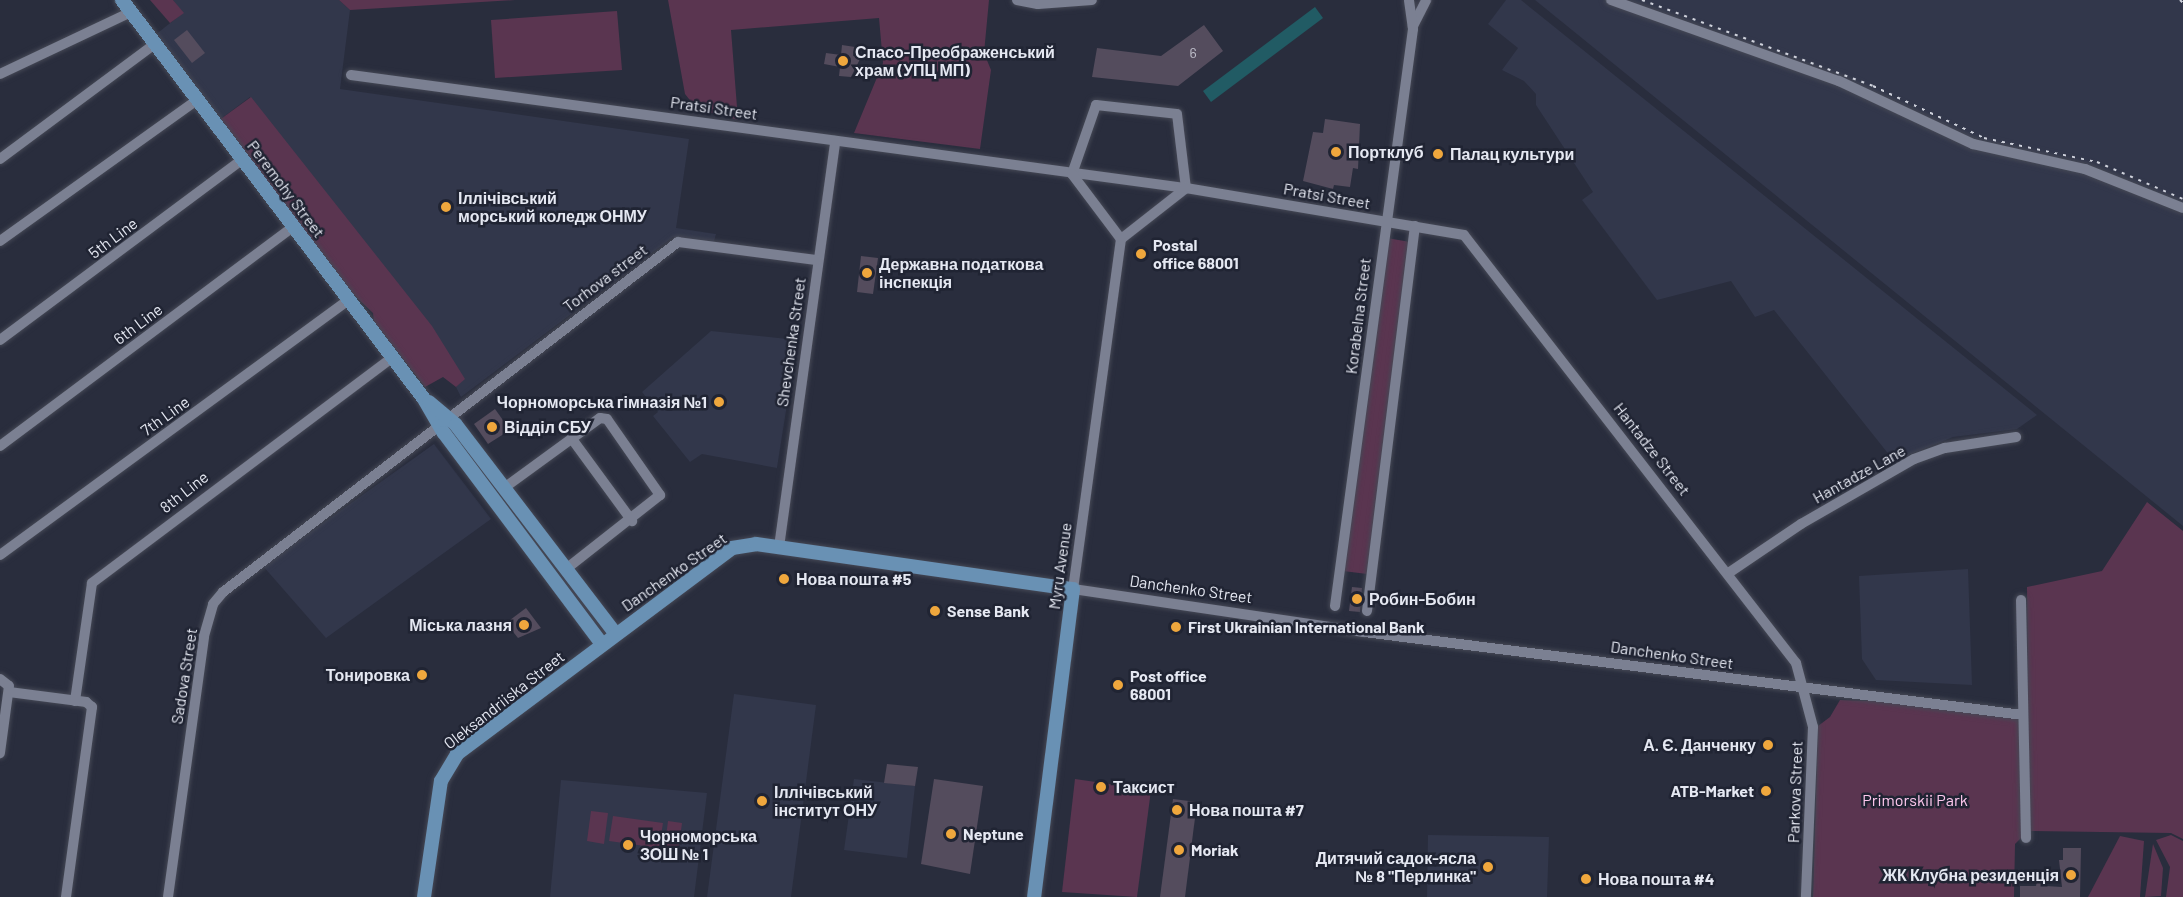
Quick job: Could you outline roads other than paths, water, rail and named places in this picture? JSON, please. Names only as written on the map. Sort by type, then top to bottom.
[{"type":"main road","name":"Peremohy Street","points":[[122,0],[424,399],[504,488],[616,634]]},
{"type":"main road","name":"Peremohy Street","points":[[442,420],[602,644]]},
{"type":"main road","name":"Danchenko Street","points":[[602,644],[732,548],[756,544],[1073,589]]},
{"type":"main road","name":"Myru Avenue","points":[[1034,897],[1073,589]]},
{"type":"main road","name":"Oleksandriiska Street","points":[[424,897],[437,798],[448,766],[457,754],[602,644]]},
{"type":"street","points":[[1017,0],[1038,4],[1092,0]]},
{"type":"street","points":[[1409,0],[1413,29]]},
{"type":"street","points":[[1413,29],[1424,0],[1416,0]]},
{"type":"street","points":[[1611,0],[1839,81],[1973,144],[2085,169],[2183,208]]},
{"type":"street","points":[[0,74],[131,12]]},
{"type":"street","name":"Korabelna Street","points":[[1335,606],[1385,221],[1413,29]]},
{"type":"street","points":[[0,159],[156,43]]},
{"type":"street","name":"Pratsi Street","points":[[351,75],[1186,188],[1464,236]]},
{"type":"street","points":[[0,241],[198,99]]},
{"type":"street","points":[[1096,105],[1176,114],[1186,188],[1121,239],[1072,174],[1096,105]]},
{"type":"street","name":"Shevchenka Street","points":[[779,547],[835,141]]},
{"type":"street","name":"5th Line","points":[[0,340],[243,159]]},
{"type":"street","name":"6th Line","points":[[0,446],[294,226]]},
{"type":"street","points":[[1366,611],[1415,226]]},
{"type":"street","name":"Hantadze Street","points":[[1464,236],[1730,572],[1796,663],[1806,688]]},
{"type":"street","name":"Myru Avenue","points":[[1073,589],[1121,239]]},
{"type":"street","name":"Torhova street","points":[[442,420],[678,242],[818,260]]},
{"type":"street","name":"7th Line","points":[[0,555],[349,300]]},
{"type":"street","name":"8th Line","points":[[75,701],[92,583],[393,357]]},
{"type":"street","points":[[504,488],[603,418],[660,495],[632,521],[566,569]]},
{"type":"street","name":"Sadova Street","points":[[168,897],[204,636],[213,604],[442,420]]},
{"type":"street","name":"Hantadze Lane","points":[[1730,572],[1801,524],[1914,459],[1945,448],[2016,437]]},
{"type":"street","points":[[572,439],[632,521]]},
{"type":"street","name":"Danchenko Street","points":[[1073,589],[2023,715]]},
{"type":"street","points":[[2021,600],[2026,838]]},
{"type":"street","points":[[0,679],[8,683],[9,692],[0,753]]},
{"type":"street","name":"Parkova Street","points":[[1806,688],[1813,727],[1806,897]]},
{"type":"street","points":[[9,692],[86,702],[93,710],[66,897]]},
{"type":"railway","points":[[1642,0],[1873,86],[1984,138],[2097,162],[2183,199]]},
{"type":"railway","points":[[2180,0],[2183,3]]},
{"type":"place","name":"Спасо-Преображенський храм (УПЦ МП)","points":[[843,61]]},
{"type":"place","name":"Портклуб","points":[[1336,152]]},
{"type":"place","name":"Палац культури","points":[[1438,154]]},
{"type":"place","name":"Іллічівський морський коледж ОНМУ","points":[[446,207]]},
{"type":"place","name":"Postal office 68001","points":[[1141,254]]},
{"type":"place","name":"Державна податкова інспекція","points":[[867,273]]},
{"type":"place","name":"Чорноморська гімназія №1","points":[[719,402]]},
{"type":"place","name":"Відділ СБУ","points":[[492,427]]},
{"type":"place","name":"Нова пошта #5","points":[[784,579]]},
{"type":"place","name":"Робин-Бобин","points":[[1357,599]]},
{"type":"place","name":"Sense Bank","points":[[935,611]]},
{"type":"place","name":"Міська лазня","points":[[524,625]]},
{"type":"place","name":"First Ukrainian International Bank","points":[[1176,627]]},
{"type":"place","name":"Тонировка","points":[[422,675]]},
{"type":"place","name":"Post office 68001","points":[[1118,685]]},
{"type":"place","name":"А. Є. Данченку","points":[[1768,745]]},
{"type":"place","name":"Таксист","points":[[1101,787]]},
{"type":"place","name":"ATB-Market","points":[[1766,791]]},
{"type":"place","name":"Іллічівський інститут ОНУ","points":[[762,801]]},
{"type":"place","name":"Нова пошта #7","points":[[1177,810]]},
{"type":"place","name":"Neptune","points":[[951,834]]},
{"type":"place","name":"Чорноморська ЗОШ № 1","points":[[628,845]]},
{"type":"place","name":"Moriak","points":[[1179,850]]},
{"type":"place","name":"Дитячий садок-ясла № 8 \"Перлинка\"","points":[[1488,867]]},
{"type":"place","name":"ЖК Клубна резиденція","points":[[2071,875]]},
{"type":"place","name":"Нова пошта #4","points":[[1586,879]]},
{"type":"park label","name":"Primorskii Park","points":[[1915,800]]}]
